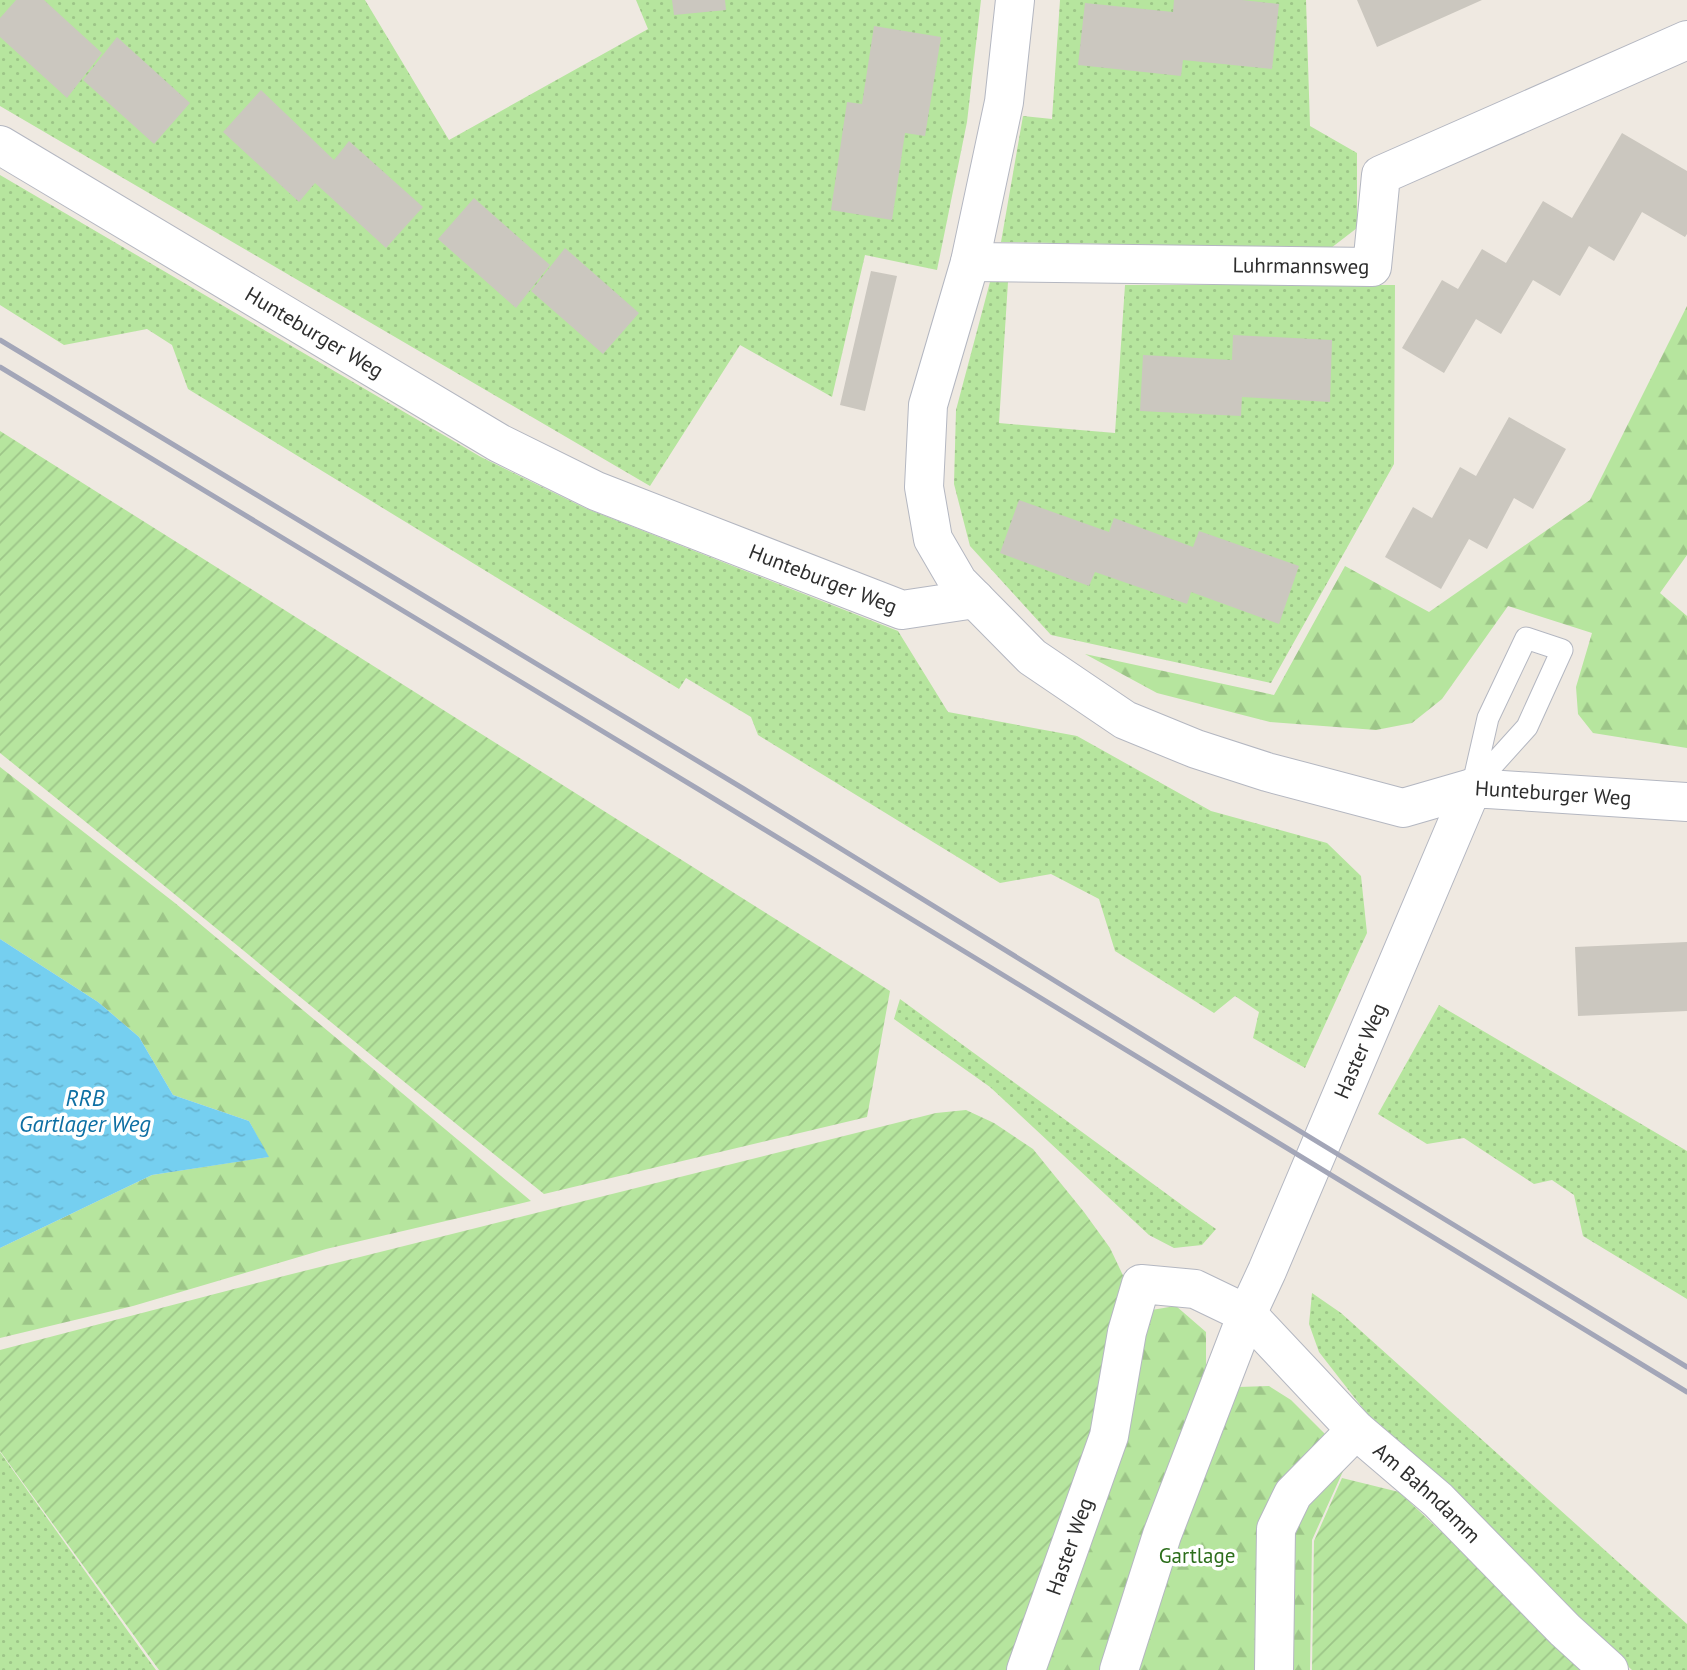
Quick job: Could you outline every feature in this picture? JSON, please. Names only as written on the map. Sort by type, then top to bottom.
[{"type":"street","points":[[975,599],[958,582],[933,539],[925,486],[928,405],[970,262],[1004,102],[1015,0]]},
{"type":"street","name":"Luhrmannsweg","points":[[970,262],[1372,267],[1381,175],[1687,40]]},
{"type":"street","name":"Hunteburger Weg","points":[[0,145],[499,443],[596,491],[902,610],[975,599],[1032,657],[1125,720],[1196,749],[1267,772],[1403,808],[1472,788],[1687,802]]},
{"type":"street","name":"Haster Weg","points":[[1119,1670],[1162,1535],[1247,1314],[1472,788]]},
{"type":"street","name":"Haster Weg","points":[[1026,1670],[1109,1436],[1128,1332],[1141,1284],[1195,1289],[1247,1314]]},
{"type":"street","name":"Am Bahndamm","points":[[1247,1314],[1356,1430],[1438,1500],[1565,1630],[1609,1670]]},
{"type":"street","points":[[1274,1670],[1276,1529],[1293,1494],[1356,1430]]},
{"type":"lane","name":"Haster Weg","points":[[1526,638],[1562,650],[1527,727],[1472,788],[1488,718],[1526,638]]},
{"type":"green space","points":[[0,0],[365,0],[449,140],[648,29],[636,0],[981,0],[967,122],[937,270],[865,255],[832,397],[740,345],[650,486],[0,106]]},
{"type":"green space","points":[[1060,0],[1306,0],[1310,126],[1357,153],[1357,228],[1331,248],[1001,242],[1023,116],[1052,119]]},
{"type":"green space","points":[[0,175],[481,457],[585,508],[898,631],[948,712],[1077,736],[1211,811],[1327,843],[1361,876],[1367,933],[1305,1068],[1253,1038],[1259,1012],[1235,996],[1214,1013],[1115,951],[1099,899],[1051,874],[1000,883],[758,735],[751,717],[686,678],[679,689],[188,389],[172,345],[147,329],[64,345],[0,305]]},
{"type":"green space","points":[[990,282],[1008,282],[999,423],[1115,433],[1125,285],[1395,285],[1394,464],[1271,683],[1051,635],[970,546],[954,484],[956,410]]},
{"type":"green space","points":[[1687,306],[1687,555],[1660,593],[1687,616],[1687,748],[1593,733],[1578,714],[1576,687],[1592,633],[1508,606],[1442,699],[1412,723],[1376,730],[1270,722],[1157,693],[1085,654],[1274,695],[1345,566],[1429,612],[1590,500]]},
{"type":"green space","points":[[0,431],[890,991],[867,1117],[544,1194],[0,753]]},
{"type":"green space","points":[[0,767],[175,903],[531,1201],[326,1249],[133,1306],[0,1338],[0,1248],[152,1175],[268,1157],[249,1121],[173,1095],[139,1037],[98,1002],[0,939]]},
{"type":"green space","points":[[900,999],[1216,1229],[1202,1245],[1174,1248],[1149,1235],[990,1087],[894,1019]]},
{"type":"green space","points":[[1439,1005],[1687,1151],[1687,1299],[1583,1236],[1574,1195],[1552,1180],[1534,1184],[1464,1138],[1427,1144],[1378,1114]]},
{"type":"green space","points":[[966,1110],[994,1123],[1033,1149],[1110,1248],[1128,1286],[1089,1460],[1012,1670],[159,1670],[0,1451],[0,1350],[936,1113]]},
{"type":"green space","points":[[1312,1293],[1341,1313],[1687,1624],[1687,1670],[1632,1670],[1577,1620],[1368,1415],[1319,1352],[1309,1324]]},
{"type":"green space","name":"Gartlage","points":[[1176,1306],[1206,1332],[1206,1364],[1238,1387],[1269,1386],[1291,1400],[1349,1458],[1312,1540],[1310,1670],[1036,1670],[1139,1312]]},
{"type":"green space","points":[[0,1452],[145,1655],[156,1670],[0,1670]]},
{"type":"green space","points":[[1342,1478],[1399,1492],[1588,1670],[1312,1670],[1314,1541]]},
{"type":"water","name":"RRB Gartlager Weg","points":[[0,939],[98,1002],[139,1037],[173,1095],[249,1121],[269,1157],[152,1175],[0,1248]]},
{"type":"building","points":[[16,0],[44,0],[102,53],[67,98],[0,37],[0,18]]},
{"type":"building","points":[[672,0],[725,0],[726,10],[674,15]]},
{"type":"building","points":[[1174,0],[1242,0],[1279,4],[1272,69],[1183,60],[1181,76],[1078,65],[1085,3],[1173,12]]},
{"type":"building","points":[[1357,0],[1482,0],[1377,47]]},
{"type":"building","points":[[874,26],[941,37],[925,136],[905,133],[892,220],[831,210],[847,102],[862,104]]},
{"type":"building","points":[[117,37],[190,103],[154,144],[83,80]]},
{"type":"building","points":[[261,90],[334,160],[349,141],[423,207],[386,248],[315,183],[299,202],[223,132]]},
{"type":"building","points":[[1622,133],[1687,171],[1685,237],[1642,212],[1614,261],[1589,246],[1560,296],[1533,280],[1501,334],[1476,319],[1444,373],[1402,348],[1442,280],[1458,289],[1482,249],[1506,263],[1543,201],[1572,218]]},
{"type":"building","points":[[474,198],[550,265],[516,308],[438,239]]},
{"type":"building","points":[[565,248],[639,313],[603,354],[531,291]]},
{"type":"building","points":[[871,271],[897,276],[865,411],[840,405]]},
{"type":"building","points":[[1233,335],[1332,340],[1330,402],[1242,397],[1241,416],[1140,411],[1143,355],[1232,360]]},
{"type":"building","points":[[1509,417],[1566,449],[1533,509],[1514,498],[1487,549],[1469,539],[1441,589],[1385,557],[1413,507],[1432,518],[1460,467],[1476,476]]},
{"type":"building","points":[[1019,500],[1109,532],[1114,518],[1193,547],[1199,531],[1299,566],[1279,624],[1191,592],[1187,604],[1095,572],[1089,586],[1000,553]]},
{"type":"building","points":[[1687,942],[1687,1011],[1578,1016],[1575,947]]},
{"type":"railway","points":[[0,340],[744,789],[1687,1367]]},
{"type":"railway","points":[[0,367],[1687,1392]]}]
